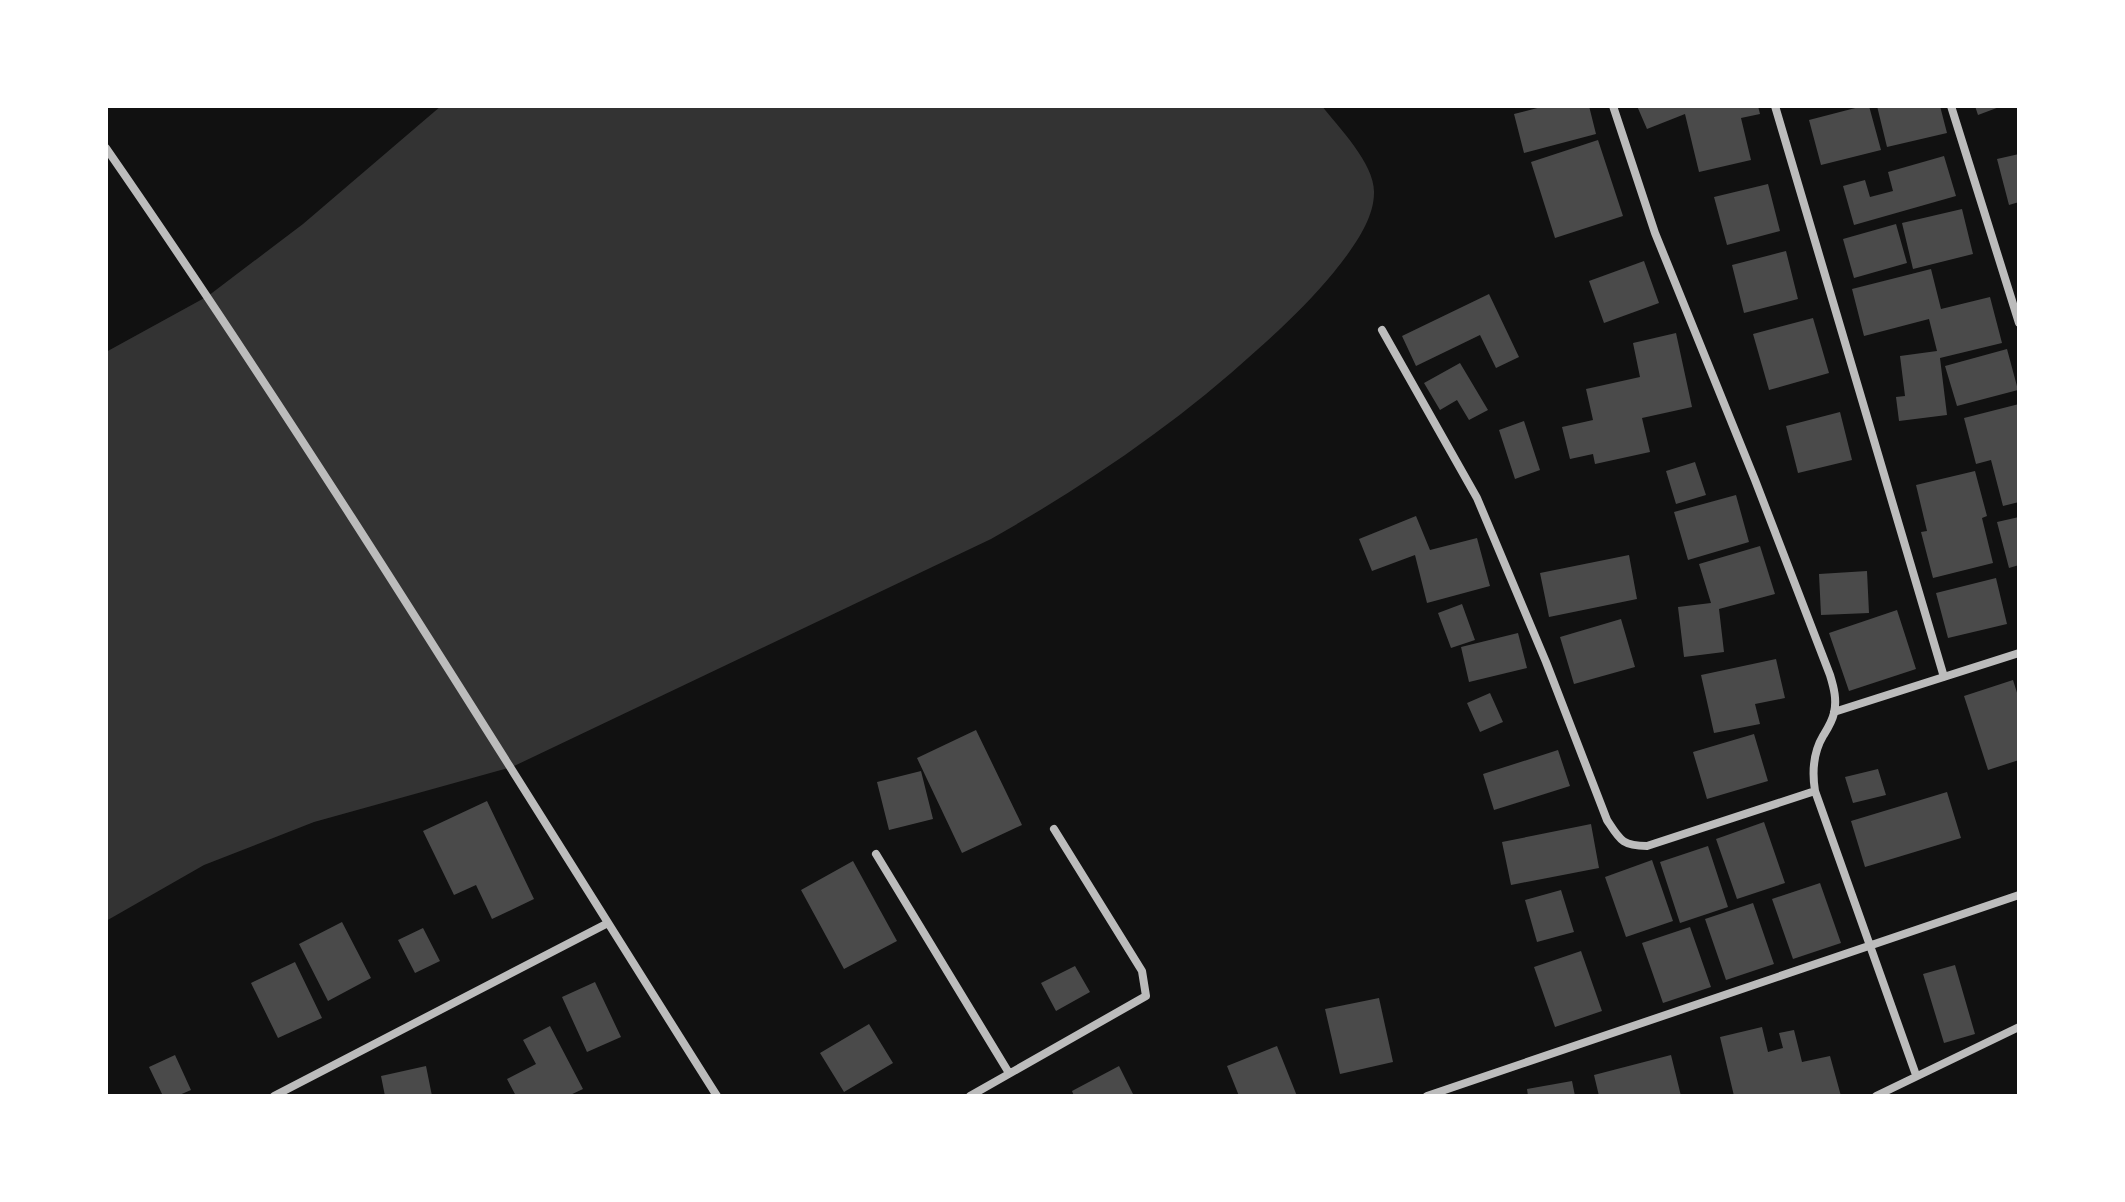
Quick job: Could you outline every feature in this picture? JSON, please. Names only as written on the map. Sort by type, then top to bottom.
[{"type":"street","points":[[1613,106],[1655,233],[1750,466],[1830,675],[1834,712],[1814,758],[1815,791],[1916,1075]]},
{"type":"street","points":[[1775,106],[1944,677]]},
{"type":"street","points":[[1951,106],[2019,323]]},
{"type":"street","points":[[106,148],[225,322],[512,767],[717,1096]]},
{"type":"street","points":[[2009,289],[2019,286]]},
{"type":"street","points":[[1382,330],[1477,498],[1546,662],[1607,820],[1621,842],[1647,846],[1815,791]]},
{"type":"street","points":[[1834,712],[2019,653]]},
{"type":"street","points":[[970,1096],[1146,996],[1142,971],[1054,829]]},
{"type":"street","points":[[876,854],[1009,1073]]},
{"type":"street","points":[[1427,1096],[2019,895]]},
{"type":"street","points":[[274,1096],[608,923]]},
{"type":"street","points":[[1876,1096],[2019,1027]]},
{"type":"shaded area","points":[[441,106],[1322,106],[1369,170],[1373,182],[1373,204],[1360,236],[1334,272],[1297,312],[1226,377],[1129,452],[991,539],[512,767],[314,822],[204,865],[106,921],[106,352],[208,296],[303,224]]},
{"type":"building","points":[[1545,106],[1589,106],[1596,134],[1524,153],[1514,114]]},
{"type":"building","points":[[1637,106],[1758,106],[1760,114],[1741,118],[1751,160],[1699,172],[1685,114],[1647,129]]},
{"type":"building","points":[[1869,106],[1881,150],[1821,165],[1809,120]]},
{"type":"building","points":[[1877,106],[1940,106],[1947,133],[1887,147]]},
{"type":"building","points":[[1975,106],[2002,106],[1978,115]]},
{"type":"building","points":[[1598,140],[1623,216],[1555,238],[1531,162]]},
{"type":"building","points":[[2019,154],[2019,202],[2009,205],[1997,159]]},
{"type":"building","points":[[1944,156],[1956,196],[1854,225],[1843,186],[1865,180],[1870,197],[1893,191],[1888,172]]},
{"type":"building","points":[[1768,184],[1780,231],[1727,245],[1714,197]]},
{"type":"building","points":[[1962,209],[1973,254],[1913,269],[1902,223]]},
{"type":"building","points":[[1896,224],[1907,263],[1854,278],[1843,239]]},
{"type":"building","points":[[1786,251],[1798,299],[1744,313],[1732,265]]},
{"type":"building","points":[[1644,261],[1659,303],[1604,323],[1589,281]]},
{"type":"building","points":[[1931,269],[1941,309],[1990,297],[2002,343],[1940,358],[1947,415],[1899,421],[1896,397],[1905,396],[1900,356],[1937,351],[1929,319],[1864,336],[1852,289]]},
{"type":"building","points":[[1489,294],[1519,357],[1496,368],[1480,335],[1416,366],[1402,336]]},
{"type":"building","points":[[1813,318],[1829,373],[1769,390],[1753,334]]},
{"type":"building","points":[[1676,333],[1692,407],[1642,418],[1650,452],[1595,464],[1593,454],[1570,459],[1562,427],[1593,420],[1586,389],[1640,377],[1633,343]]},
{"type":"building","points":[[2007,349],[2018,390],[1957,406],[1945,366]]},
{"type":"building","points":[[1460,363],[1488,410],[1469,420],[1457,400],[1440,410],[1424,383]]},
{"type":"building","points":[[2019,404],[2019,502],[2003,506],[1991,460],[1976,464],[1964,418]]},
{"type":"building","points":[[1840,412],[1852,460],[1798,473],[1786,426]]},
{"type":"building","points":[[1524,421],[1540,470],[1515,479],[1499,430]]},
{"type":"building","points":[[1695,462],[1706,495],[1676,504],[1666,471]]},
{"type":"building","points":[[1975,471],[1987,516],[1982,518],[1993,563],[1933,578],[1921,532],[1927,531],[1916,485]]},
{"type":"building","points":[[1736,495],[1749,542],[1688,560],[1674,512]]},
{"type":"building","points":[[1416,516],[1430,550],[1477,538],[1490,586],[1427,603],[1415,555],[1372,571],[1359,539]]},
{"type":"building","points":[[2019,517],[2019,565],[2009,568],[1997,522]]},
{"type":"building","points":[[1760,546],[1775,594],[1719,609],[1724,652],[1684,657],[1678,607],[1711,603],[1699,564]]},
{"type":"building","points":[[1629,555],[1637,599],[1549,617],[1540,573]]},
{"type":"building","points":[[1867,571],[1869,613],[1821,615],[1819,574]]},
{"type":"building","points":[[1996,578],[2007,624],[1948,638],[1936,593]]},
{"type":"building","points":[[1462,604],[1475,640],[1451,648],[1438,613]]},
{"type":"building","points":[[1897,610],[1916,669],[1849,691],[1829,633]]},
{"type":"building","points":[[1621,619],[1635,667],[1574,684],[1560,637]]},
{"type":"building","points":[[1518,633],[1527,668],[1469,682],[1461,647]]},
{"type":"building","points":[[1776,659],[1785,698],[1755,704],[1760,724],[1714,733],[1701,675]]},
{"type":"building","points":[[2013,680],[2019,699],[2019,760],[1988,770],[1964,696]]},
{"type":"building","points":[[1490,693],[1503,722],[1480,732],[1467,703]]},
{"type":"building","points":[[976,730],[1022,825],[962,853],[917,758]]},
{"type":"building","points":[[1754,734],[1768,781],[1707,799],[1693,752]]},
{"type":"building","points":[[1558,750],[1570,786],[1494,810],[1483,774]]},
{"type":"building","points":[[1878,769],[1886,795],[1853,803],[1845,777]]},
{"type":"building","points":[[921,771],[933,819],[889,830],[877,782]]},
{"type":"building","points":[[1947,792],[1961,838],[1865,867],[1851,821]]},
{"type":"building","points":[[487,801],[534,899],[492,919],[476,885],[454,895],[423,831]]},
{"type":"building","points":[[1764,822],[1785,883],[1737,899],[1716,839]]},
{"type":"building","points":[[1591,824],[1599,868],[1511,885],[1502,842]]},
{"type":"building","points":[[1708,846],[1728,907],[1680,923],[1660,862]]},
{"type":"building","points":[[1652,860],[1673,921],[1626,937],[1605,877]]},
{"type":"building","points":[[853,861],[897,941],[844,969],[801,890]]},
{"type":"building","points":[[1820,883],[1841,943],[1793,959],[1772,899]]},
{"type":"building","points":[[1561,890],[1574,932],[1537,942],[1525,900]]},
{"type":"building","points":[[1753,903],[1774,964],[1726,980],[1705,919]]},
{"type":"building","points":[[342,922],[371,978],[328,1001],[299,944]]},
{"type":"building","points":[[1690,927],[1711,987],[1663,1003],[1642,943]]},
{"type":"building","points":[[423,928],[440,961],[415,973],[398,940]]},
{"type":"building","points":[[1581,951],[1602,1011],[1555,1027],[1534,967]]},
{"type":"building","points":[[295,962],[322,1018],[278,1038],[251,983]]},
{"type":"building","points":[[1955,965],[1975,1034],[1944,1043],[1923,974]]},
{"type":"building","points":[[1075,966],[1090,992],[1056,1011],[1041,983]]},
{"type":"building","points":[[595,982],[621,1037],[587,1052],[562,997]]},
{"type":"building","points":[[1379,998],[1393,1062],[1340,1074],[1325,1009]]},
{"type":"building","points":[[869,1024],[893,1063],[844,1092],[820,1053]]},
{"type":"building","points":[[550,1026],[583,1089],[568,1096],[516,1096],[507,1079],[536,1064],[523,1040]]},
{"type":"building","points":[[1762,1027],[1768,1052],[1783,1048],[1779,1033],[1794,1030],[1802,1062],[1830,1056],[1841,1096],[1734,1096],[1720,1037]]},
{"type":"building","points":[[1277,1046],[1297,1096],[1239,1096],[1227,1066]]},
{"type":"building","points":[[175,1055],[191,1090],[177,1096],[163,1096],[149,1067]]},
{"type":"building","points":[[1671,1055],[1681,1096],[1599,1096],[1594,1075]]},
{"type":"building","points":[[426,1066],[432,1096],[385,1096],[381,1076]]},
{"type":"building","points":[[1119,1066],[1134,1096],[1074,1096],[1072,1091]]},
{"type":"building","points":[[1572,1081],[1575,1096],[1528,1096],[1527,1089]]}]
